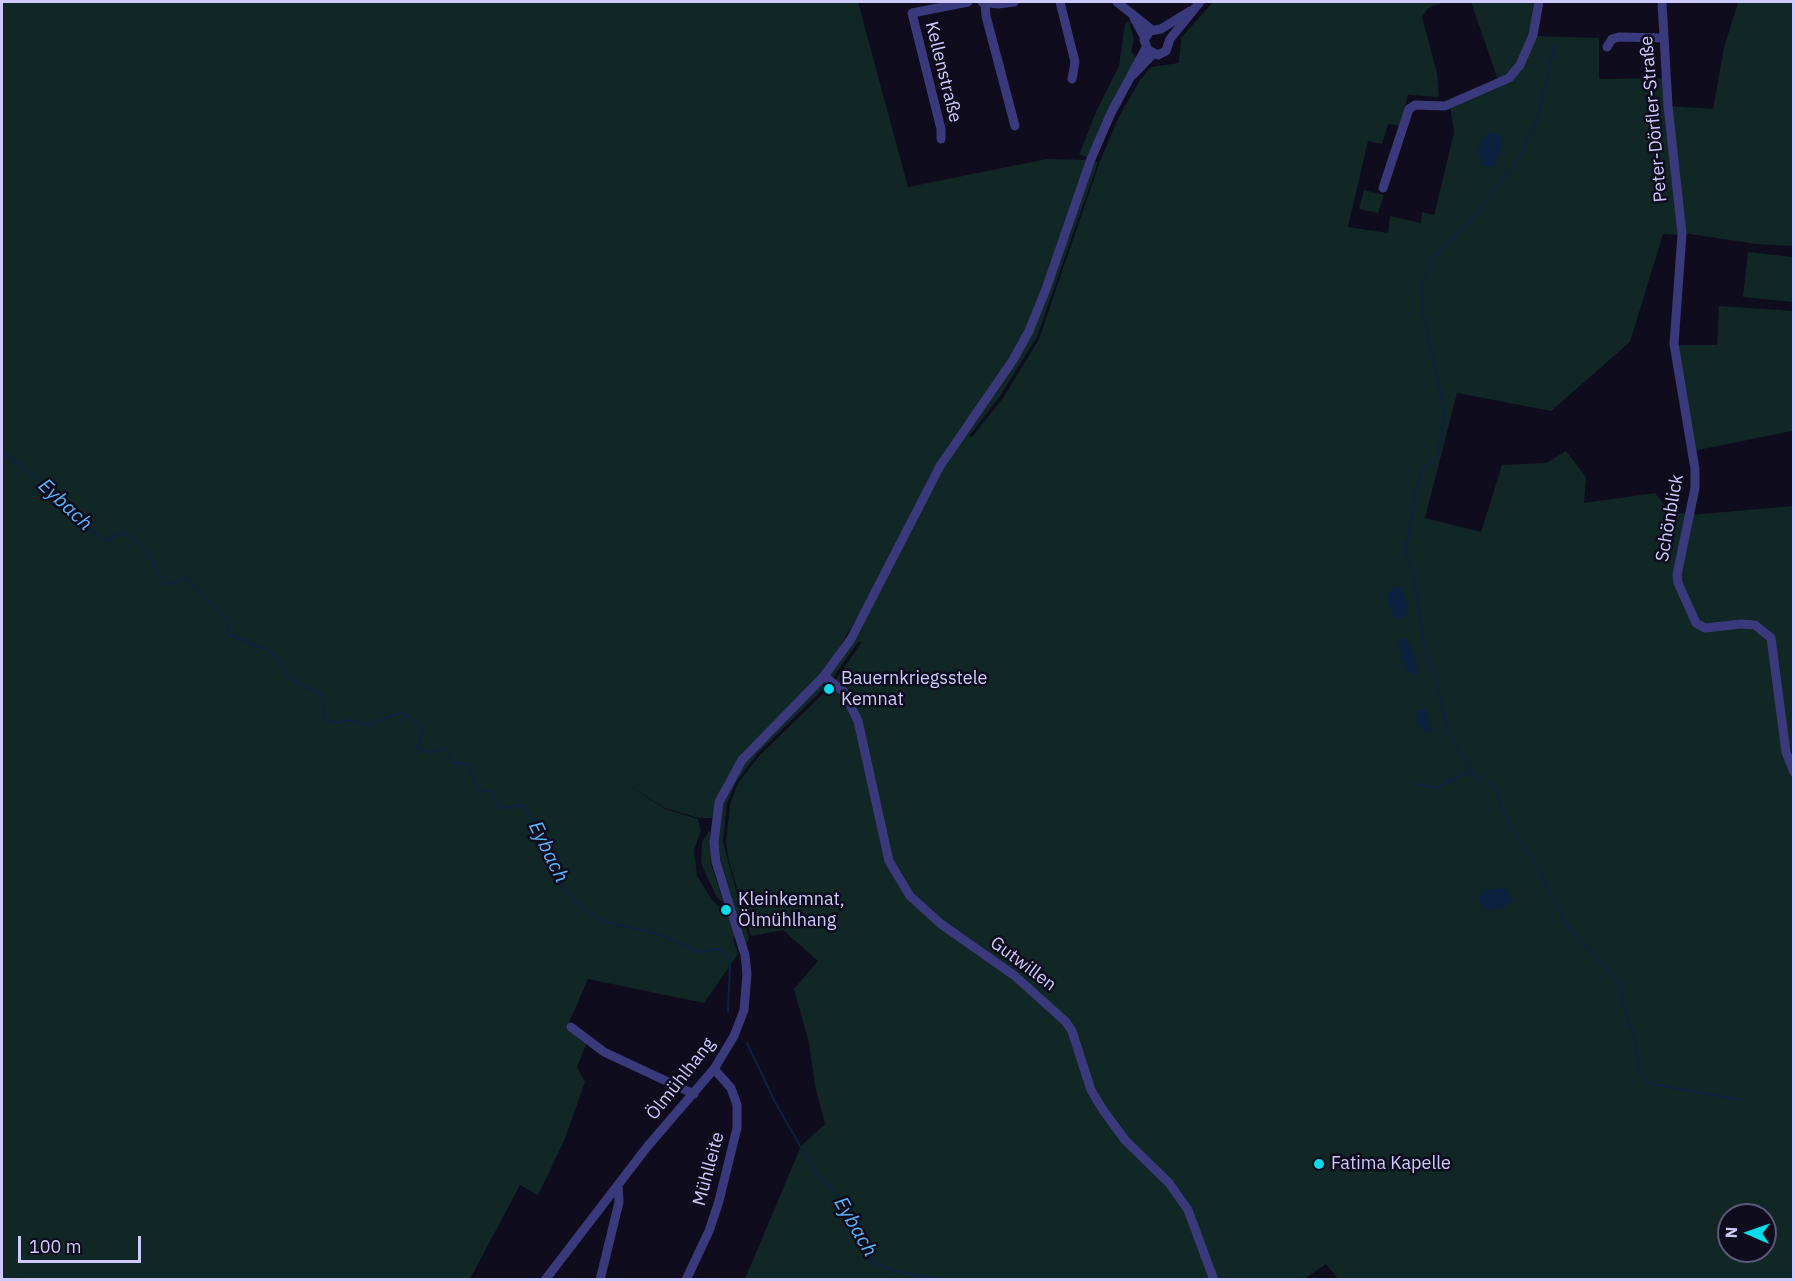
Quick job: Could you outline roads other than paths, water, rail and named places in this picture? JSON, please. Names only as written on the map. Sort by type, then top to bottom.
[{"type":"street","name":"Kellenstraße","points":[[941,139],[942,129],[912,13],[968,2]]},
{"type":"street","points":[[1014,2],[998,4],[983,2],[1015,126]]},
{"type":"street","points":[[1060,2],[1075,62],[1072,79]]},
{"type":"street","points":[[1117,2],[1134,18],[1150,51],[1166,51],[1170,39],[1190,11]]},
{"type":"street","points":[[1145,38],[1190,11],[1200,2]]},
{"type":"street","points":[[1383,188],[1409,109],[1415,105],[1445,106],[1509,78],[1520,65],[1533,35],[1539,2]]},
{"type":"street","name":"Peter-Dörfler-Straße","points":[[1662,2],[1668,106],[1682,234]]},
{"type":"street","points":[[1134,18],[1143,21],[1170,39]]},
{"type":"street","points":[[1607,46],[1612,39],[1619,37],[1663,38]]},
{"type":"street","name":"Ölmühlhang","points":[[545,1280],[618,1185],[714,1069],[734,1036],[744,1010],[747,991],[745,955],[716,862],[714,842],[718,802],[742,760],[824,676],[851,639],[940,466],[1013,360],[1029,331],[1091,159],[1111,113],[1131,76],[1150,51]]},
{"type":"street","name":"Schönblick","points":[[1682,234],[1674,344],[1695,469],[1695,488],[1677,575],[1678,583],[1696,623],[1705,628],[1741,624],[1755,626],[1771,638],[1786,752],[1794,772]]},
{"type":"street","name":"Gutwillen","points":[[824,676],[843,692],[858,721],[889,861],[910,896],[941,924],[1015,976],[1066,1022],[1072,1031],[1091,1090],[1125,1140],[1168,1183],[1188,1210],[1214,1280]]},
{"type":"street","points":[[571,1027],[604,1052],[694,1094]]},
{"type":"street","name":"Mühlleite","points":[[686,1280],[716,1211],[737,1128],[737,1105],[731,1088],[714,1069]]},
{"type":"street","points":[[600,1280],[619,1202],[618,1185]]},
{"type":"water","points":[[1489,132],[1501,135],[1502,146],[1494,167],[1483,166],[1477,148]]},
{"type":"water","points":[[1394,586],[1402,587],[1407,605],[1406,617],[1395,619],[1388,604],[1388,594]]},
{"type":"water","points":[[1404,637],[1411,645],[1416,661],[1418,671],[1414,675],[1407,671],[1401,656],[1398,641]]},
{"type":"water","points":[[1426,708],[1431,731],[1426,733],[1416,721],[1418,710]]},
{"type":"water","points":[[1506,888],[1512,901],[1501,909],[1485,910],[1477,898],[1484,890]]},
{"type":"waterway","points":[[1478,781],[1448,733],[1436,679],[1424,645],[1414,575],[1405,552],[1418,481],[1424,468],[1437,458],[1444,420],[1442,400],[1423,313],[1421,287],[1432,259],[1478,212],[1520,155],[1537,120],[1555,43]]},
{"type":"waterway","name":"Eybach","points":[[2,453],[42,482],[103,541],[123,532],[142,545],[165,585],[185,578],[227,619],[230,635],[273,653],[288,677],[307,689],[322,694],[325,721],[337,723],[350,720],[367,725],[402,712],[423,728],[417,747],[430,753],[442,748],[450,753],[452,763],[467,764],[477,789],[490,792],[501,808],[521,805],[534,819],[544,840],[550,865],[573,901],[604,922],[658,934],[697,952],[721,949],[730,964],[728,1012]]},
{"type":"waterway","points":[[1416,784],[1436,788],[1470,771]]},
{"type":"waterway","points":[[1488,782],[1494,786],[1507,820],[1540,871],[1547,890],[1561,910],[1562,920],[1621,985],[1622,1002],[1636,1043],[1639,1069],[1646,1083],[1741,1100]]},
{"type":"waterway","name":"Eybach","points":[[747,1043],[775,1102],[815,1172],[833,1190],[864,1240],[871,1260],[886,1269],[938,1280]]},
{"type":"place","name":"Bauernkriegsstele Kemnat","points":[[829,689]]},
{"type":"place","name":"Kleinkemnat, Ölmühlhang","points":[[726,910]]},
{"type":"place","name":"Fatima Kapelle","points":[[1319,1164]]}]
